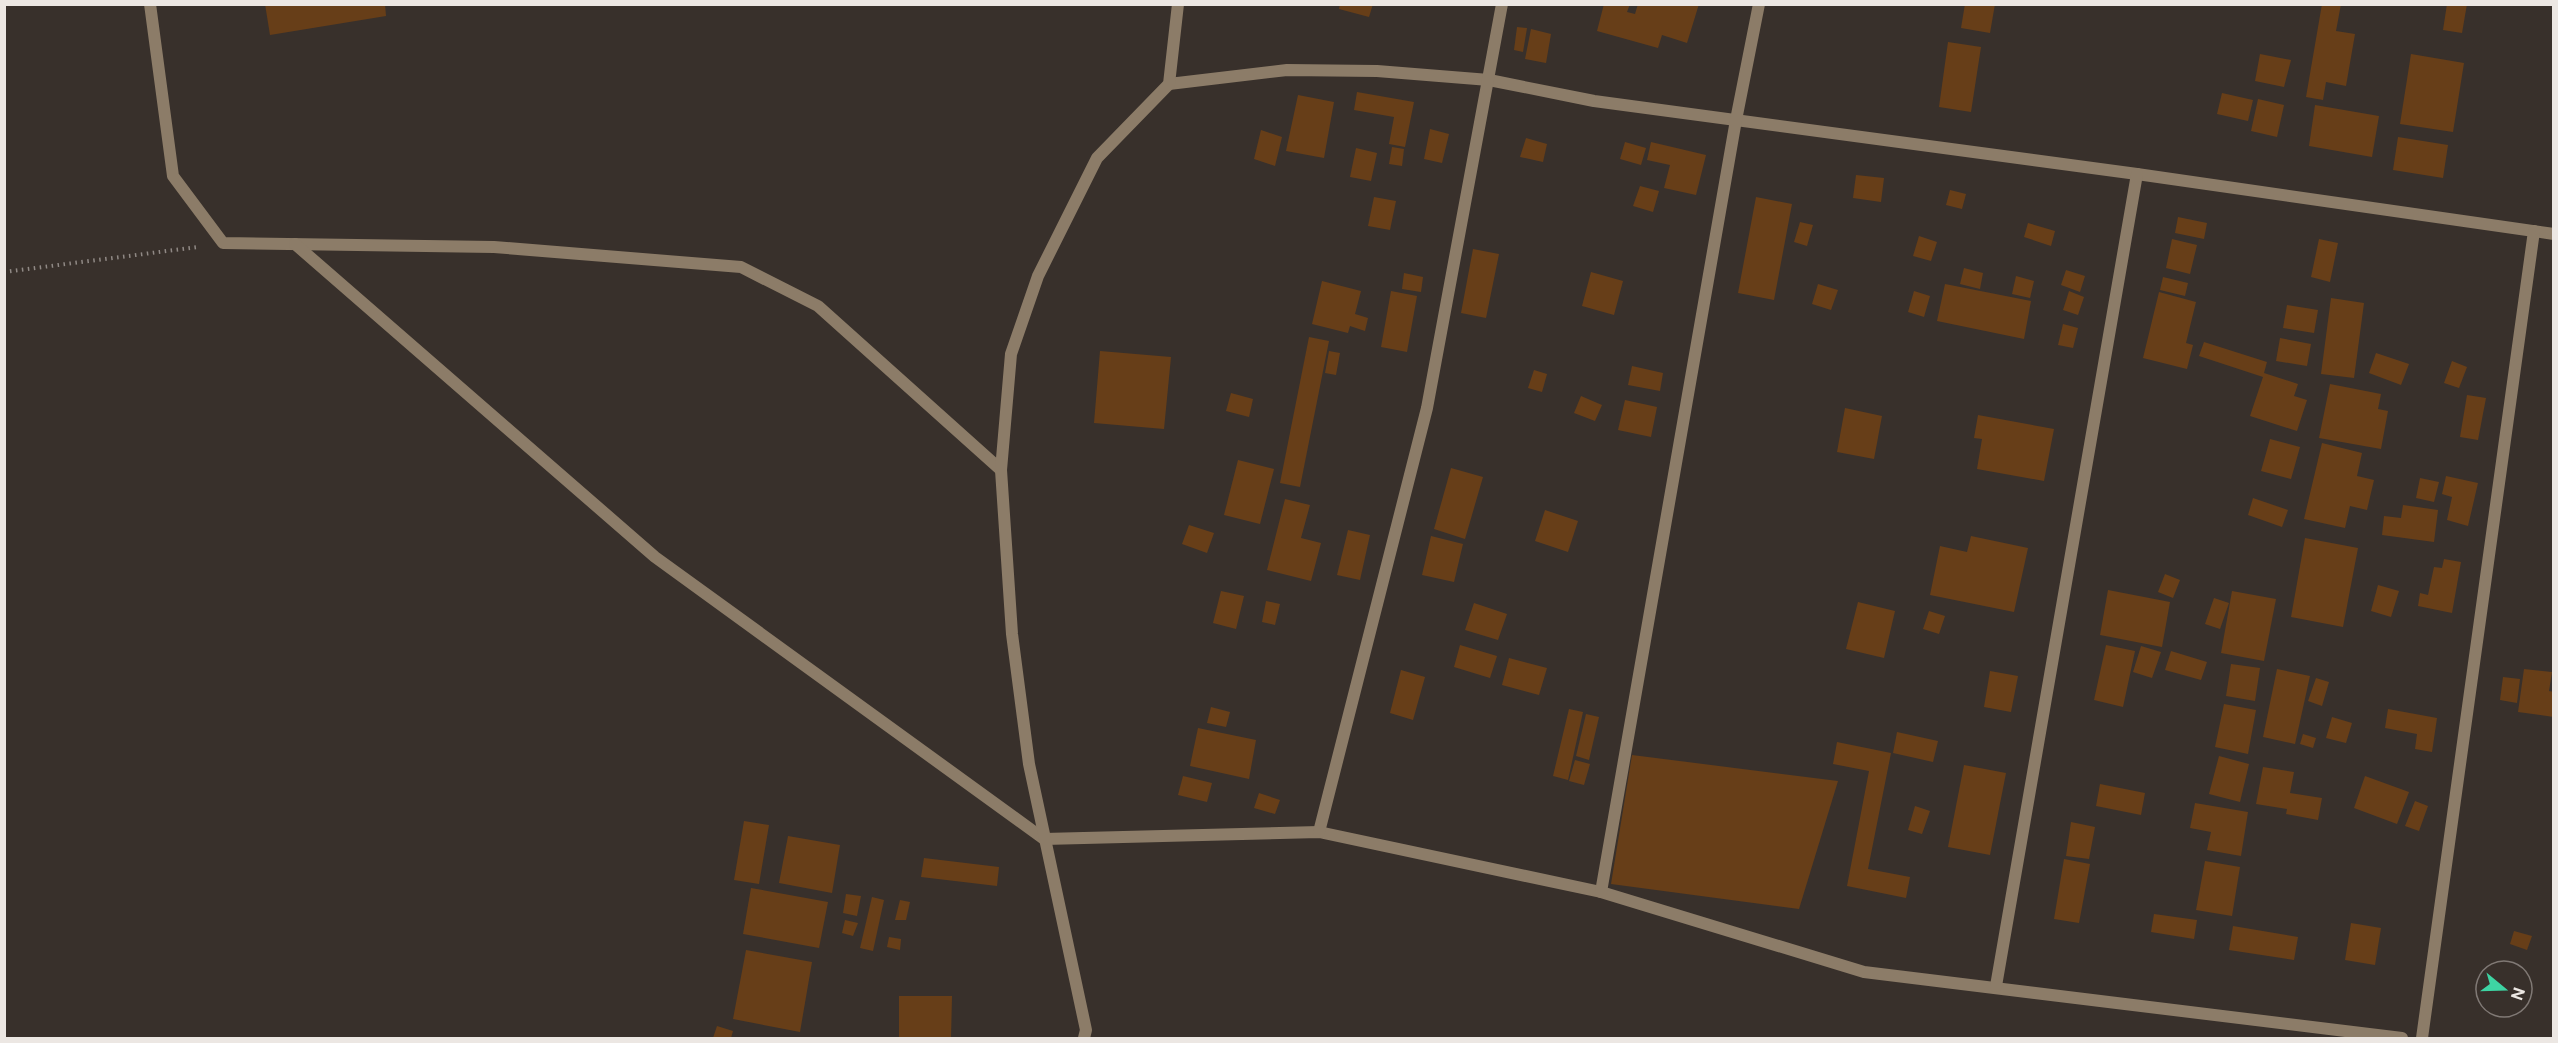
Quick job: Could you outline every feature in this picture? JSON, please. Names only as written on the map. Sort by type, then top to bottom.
[{"type":"street","points":[[150,4],[173,177],[223,243],[494,247],[741,267],[818,306],[1001,470]]},
{"type":"street","points":[[1084,1038],[1086,1030],[1029,764],[1012,634],[1001,470],[1011,354],[1038,276],[1097,159],[1169,84],[1178,4]]},
{"type":"street","points":[[1319,832],[1427,408],[1502,4]]},
{"type":"street","points":[[1601,892],[1736,120],[1759,4]]},
{"type":"street","points":[[1169,84],[1287,70],[1377,71],[1489,80],[1594,100],[2137,174],[2553,234]]},
{"type":"street","points":[[1996,986],[2137,174]]},
{"type":"street","points":[[2422,1038],[2534,231]]},
{"type":"street","points":[[295,244],[655,557],[1044,839],[1319,832],[1601,892],[1864,972],[1996,986],[2402,1038]]},
{"type":"path","points":[[4,272],[223,243]]},
{"type":"building","points":[[265,4],[385,4],[386,16],[270,35]]},
{"type":"building","points":[[1340,4],[1373,4],[1369,17],[1339,9]]},
{"type":"building","points":[[1604,4],[1630,4],[1627,12],[1635,14],[1638,4],[1699,4],[1687,43],[1662,35],[1658,48],[1597,31]]},
{"type":"building","points":[[1965,4],[1995,4],[1990,33],[1961,28]]},
{"type":"building","points":[[2322,4],[2341,4],[2336,31],[2355,34],[2346,86],[2326,82],[2323,100],[2306,97]]},
{"type":"building","points":[[2447,4],[2467,4],[2462,33],[2443,30]]},
{"type":"building","points":[[1517,27],[1527,28],[1523,52],[1514,50]]},
{"type":"building","points":[[1531,29],[1551,34],[1546,63],[1525,59]]},
{"type":"building","points":[[1948,42],[1981,47],[1971,112],[1939,107]]},
{"type":"building","points":[[2260,54],[2291,60],[2284,87],[2255,81]]},
{"type":"building","points":[[2411,54],[2464,63],[2453,132],[2400,124]]},
{"type":"building","points":[[1357,92],[1414,102],[1405,147],[1389,144],[1394,117],[1354,110]]},
{"type":"building","points":[[2222,93],[2253,100],[2248,121],[2217,114]]},
{"type":"building","points":[[1298,95],[1334,102],[1324,158],[1286,151]]},
{"type":"building","points":[[2258,99],[2284,105],[2277,137],[2251,131]]},
{"type":"building","points":[[2315,105],[2379,116],[2372,157],[2309,146]]},
{"type":"building","points":[[1430,129],[1449,134],[1442,163],[1424,159]]},
{"type":"building","points":[[1261,130],[1282,137],[1275,166],[1254,159]]},
{"type":"building","points":[[2398,137],[2448,145],[2443,178],[2393,170]]},
{"type":"building","points":[[1526,138],[1547,144],[1543,162],[1520,157]]},
{"type":"building","points":[[1625,142],[1646,148],[1641,165],[1620,159]]},
{"type":"building","points":[[1651,142],[1706,155],[1696,195],[1664,188],[1670,165],[1647,160]]},
{"type":"building","points":[[1392,147],[1404,149],[1402,166],[1389,164]]},
{"type":"building","points":[[1356,148],[1377,153],[1371,181],[1350,177]]},
{"type":"building","points":[[1856,175],[1884,178],[1881,202],[1853,198]]},
{"type":"building","points":[[1640,186],[1659,191],[1653,212],[1633,206]]},
{"type":"building","points":[[1950,190],[1966,194],[1962,209],[1946,205]]},
{"type":"building","points":[[1374,197],[1396,201],[1390,230],[1368,226]]},
{"type":"building","points":[[1756,197],[1792,204],[1774,300],[1738,293]]},
{"type":"building","points":[[2178,217],[2207,223],[2204,239],[2175,233]]},
{"type":"building","points":[[1800,222],[1813,225],[1807,246],[1794,242]]},
{"type":"building","points":[[2028,223],[2055,231],[2051,246],[2024,237]]},
{"type":"building","points":[[1919,236],[1937,242],[1931,261],[1913,256]]},
{"type":"building","points":[[2172,239],[2197,245],[2190,274],[2166,268]]},
{"type":"building","points":[[2319,239],[2338,243],[2330,282],[2311,277]]},
{"type":"building","points":[[1473,249],[1499,254],[1486,318],[1461,313]]},
{"type":"building","points":[[1964,268],[1983,273],[1980,289],[1960,284]]},
{"type":"building","points":[[2066,270],[2085,276],[2080,292],[2061,285]]},
{"type":"building","points":[[1591,272],[1623,281],[1614,315],[1582,306]]},
{"type":"building","points":[[1404,273],[1423,277],[1421,292],[1402,289]]},
{"type":"building","points":[[2016,276],[2034,281],[2030,298],[2012,294]]},
{"type":"building","points":[[2163,277],[2188,283],[2185,296],[2160,290]]},
{"type":"building","points":[[1322,281],[1361,291],[1355,314],[1368,318],[1365,331],[1350,326],[1348,333],[1312,324]]},
{"type":"building","points":[[1818,284],[1838,290],[1831,310],[1812,304]]},
{"type":"building","points":[[1945,284],[2031,301],[2024,339],[1937,321]]},
{"type":"building","points":[[1391,291],[1417,296],[1407,352],[1381,347]]},
{"type":"building","points":[[1914,291],[1930,296],[1924,317],[1908,312]]},
{"type":"building","points":[[2069,291],[2084,297],[2078,315],[2063,310]]},
{"type":"building","points":[[2159,292],[2196,302],[2186,343],[2193,345],[2187,369],[2143,358]]},
{"type":"building","points":[[2331,298],[2364,303],[2354,378],[2321,374]]},
{"type":"building","points":[[2287,305],[2318,310],[2314,333],[2283,328]]},
{"type":"building","points":[[2063,324],[2078,328],[2073,348],[2058,345]]},
{"type":"building","points":[[1309,337],[1329,341],[1300,487],[1280,483]]},
{"type":"building","points":[[2280,338],[2311,344],[2307,366],[2276,361]]},
{"type":"building","points":[[2204,342],[2267,362],[2264,373],[2298,384],[2294,396],[2307,400],[2297,431],[2250,416],[2263,377],[2199,356]]},
{"type":"building","points":[[1100,351],[1171,357],[1164,429],[1094,423]]},
{"type":"building","points":[[1329,351],[1340,353],[1336,375],[1325,373]]},
{"type":"building","points":[[2376,353],[2409,364],[2401,385],[2369,373]]},
{"type":"building","points":[[2452,361],[2467,367],[2459,388],[2444,383]]},
{"type":"building","points":[[1632,366],[1663,373],[1660,391],[1628,385]]},
{"type":"building","points":[[1534,370],[1547,374],[1542,392],[1528,388]]},
{"type":"building","points":[[2330,384],[2381,394],[2378,409],[2388,411],[2381,449],[2319,438]]},
{"type":"building","points":[[1231,393],[1253,399],[1249,417],[1226,411]]},
{"type":"building","points":[[2467,395],[2486,398],[2478,440],[2460,437]]},
{"type":"building","points":[[1581,396],[1602,405],[1595,421],[1574,413]]},
{"type":"building","points":[[1625,400],[1657,407],[1651,437],[1618,430]]},
{"type":"building","points":[[1845,408],[1882,416],[1874,459],[1837,452]]},
{"type":"building","points":[[1978,415],[2054,429],[2044,481],[1977,469],[1982,439],[1974,438]]},
{"type":"building","points":[[2270,439],[2300,447],[2291,479],[2261,471]]},
{"type":"building","points":[[2322,443],[2362,453],[2357,476],[2374,480],[2367,510],[2350,506],[2345,528],[2304,519]]},
{"type":"building","points":[[1238,460],[1274,469],[1260,524],[1224,515]]},
{"type":"building","points":[[1451,468],[1483,477],[1465,539],[1434,529]]},
{"type":"building","points":[[2446,476],[2478,483],[2468,526],[2447,520],[2452,497],[2442,494]]},
{"type":"building","points":[[2420,478],[2439,482],[2434,502],[2416,498]]},
{"type":"building","points":[[2253,498],[2288,510],[2282,527],[2248,515]]},
{"type":"building","points":[[1285,499],[1310,505],[1301,538],[1321,543],[1311,581],[1267,570]]},
{"type":"building","points":[[2403,505],[2438,510],[2434,542],[2382,535],[2384,516],[2401,518]]},
{"type":"building","points":[[1545,510],[1578,521],[1568,552],[1535,541]]},
{"type":"building","points":[[1189,525],[1214,533],[1207,553],[1182,544]]},
{"type":"building","points":[[1348,530],[1370,535],[1360,580],[1337,575]]},
{"type":"building","points":[[1431,536],[1463,544],[1454,582],[1422,575]]},
{"type":"building","points":[[1971,536],[2028,548],[2014,612],[1930,595],[1940,546],[1967,552]]},
{"type":"building","points":[[2305,538],[2358,548],[2343,627],[2291,617]]},
{"type":"building","points":[[2444,559],[2461,562],[2452,613],[2418,606],[2420,593],[2428,595],[2434,567],[2442,568]]},
{"type":"building","points":[[2165,574],[2180,580],[2173,598],[2158,592]]},
{"type":"building","points":[[2378,585],[2399,591],[2391,617],[2371,611]]},
{"type":"building","points":[[2108,590],[2170,602],[2162,647],[2100,635]]},
{"type":"building","points":[[1221,591],[1244,596],[1236,629],[1213,623]]},
{"type":"building","points":[[2232,591],[2276,599],[2264,661],[2221,653]]},
{"type":"building","points":[[2214,598],[2229,603],[2220,629],[2205,624]]},
{"type":"building","points":[[1266,601],[1280,604],[1275,625],[1262,622]]},
{"type":"building","points":[[1858,602],[1895,611],[1884,658],[1846,649]]},
{"type":"building","points":[[1474,603],[1507,614],[1498,640],[1465,630]]},
{"type":"building","points":[[1929,611],[1945,616],[1939,634],[1923,629]]},
{"type":"building","points":[[1460,645],[1497,656],[1490,678],[1454,667]]},
{"type":"building","points":[[2106,645],[2135,651],[2123,707],[2094,700]]},
{"type":"building","points":[[2141,646],[2161,652],[2152,678],[2133,672]]},
{"type":"building","points":[[2171,651],[2207,662],[2201,680],[2165,670]]},
{"type":"building","points":[[1509,658],[1547,668],[1539,695],[1502,685]]},
{"type":"building","points":[[2231,664],[2260,668],[2255,701],[2226,696]]},
{"type":"building","points":[[2277,669],[2310,676],[2295,744],[2263,737]]},
{"type":"building","points":[[2524,669],[2552,672],[2549,691],[2554,692],[2554,717],[2518,712]]},
{"type":"building","points":[[1401,670],[1425,677],[1413,720],[1390,713]]},
{"type":"building","points":[[1990,671],[2018,676],[2011,712],[1984,707]]},
{"type":"building","points":[[2503,677],[2520,679],[2517,703],[2500,700]]},
{"type":"building","points":[[2316,678],[2329,682],[2322,706],[2308,701]]},
{"type":"building","points":[[2224,704],[2256,710],[2248,754],[2215,747]]},
{"type":"building","points":[[1211,707],[1230,712],[1226,727],[1207,723]]},
{"type":"building","points":[[1569,709],[1583,712],[1568,780],[1553,776]]},
{"type":"building","points":[[2388,709],[2437,718],[2432,752],[2415,749],[2417,734],[2385,728]]},
{"type":"building","points":[[1586,714],[1599,717],[1589,760],[1576,756]]},
{"type":"building","points":[[2332,717],[2352,723],[2346,743],[2326,738]]},
{"type":"building","points":[[1198,728],[1256,740],[1249,779],[1190,766]]},
{"type":"building","points":[[1897,732],[1938,741],[1933,762],[1893,753]]},
{"type":"building","points":[[2303,734],[2316,738],[2313,748],[2300,744]]},
{"type":"building","points":[[1837,742],[1891,753],[1868,869],[1910,877],[1906,898],[1847,886],[1869,771],[1833,764]]},
{"type":"building","points":[[1632,755],[1838,781],[1799,909],[1611,884]]},
{"type":"building","points":[[2219,756],[2249,764],[2240,802],[2209,794]]},
{"type":"building","points":[[1575,760],[1590,764],[1584,785],[1569,781]]},
{"type":"building","points":[[1964,765],[2006,773],[1990,855],[1948,847]]},
{"type":"building","points":[[2263,767],[2294,772],[2290,793],[2322,798],[2318,820],[2286,814],[2287,809],[2256,804]]},
{"type":"building","points":[[1183,776],[1212,783],[1207,802],[1178,795]]},
{"type":"building","points":[[2365,776],[2409,792],[2397,824],[2354,808]]},
{"type":"building","points":[[2100,784],[2145,793],[2141,815],[2096,806]]},
{"type":"building","points":[[1259,793],[1280,800],[1275,814],[1254,808]]},
{"type":"building","points":[[2415,801],[2428,806],[2419,831],[2405,826]]},
{"type":"building","points":[[2195,803],[2248,812],[2241,856],[2207,850],[2211,832],[2190,828]]},
{"type":"building","points":[[1915,806],[1930,811],[1922,834],[1908,830]]},
{"type":"building","points":[[744,821],[769,825],[759,884],[734,880]]},
{"type":"building","points":[[2071,822],[2095,827],[2089,859],[2066,856]]},
{"type":"building","points":[[788,836],[840,845],[832,893],[779,883]]},
{"type":"building","points":[[924,858],[999,867],[997,886],[921,877]]},
{"type":"building","points":[[2064,859],[2090,864],[2079,923],[2054,919]]},
{"type":"building","points":[[2205,861],[2240,867],[2232,916],[2196,910]]},
{"type":"building","points":[[751,888],[828,902],[819,948],[743,934]]},
{"type":"building","points":[[846,894],[861,896],[857,916],[843,913]]},
{"type":"building","points":[[872,897],[884,900],[873,951],[860,948]]},
{"type":"building","points":[[900,900],[910,902],[906,920],[895,920]]},
{"type":"building","points":[[2154,914],[2197,920],[2194,939],[2151,932]]},
{"type":"building","points":[[845,920],[858,923],[853,936],[842,933]]},
{"type":"building","points":[[2351,923],[2381,928],[2375,965],[2345,960]]},
{"type":"building","points":[[2233,926],[2298,937],[2294,960],[2229,950]]},
{"type":"building","points":[[2514,931],[2532,936],[2527,950],[2510,944]]},
{"type":"building","points":[[889,937],[901,939],[900,950],[887,947]]},
{"type":"building","points":[[746,950],[812,962],[800,1032],[733,1019]]},
{"type":"building","points":[[899,996],[952,996],[951,1038],[899,1038]]},
{"type":"building","points":[[717,1026],[733,1031],[731,1038],[713,1038]]}]
